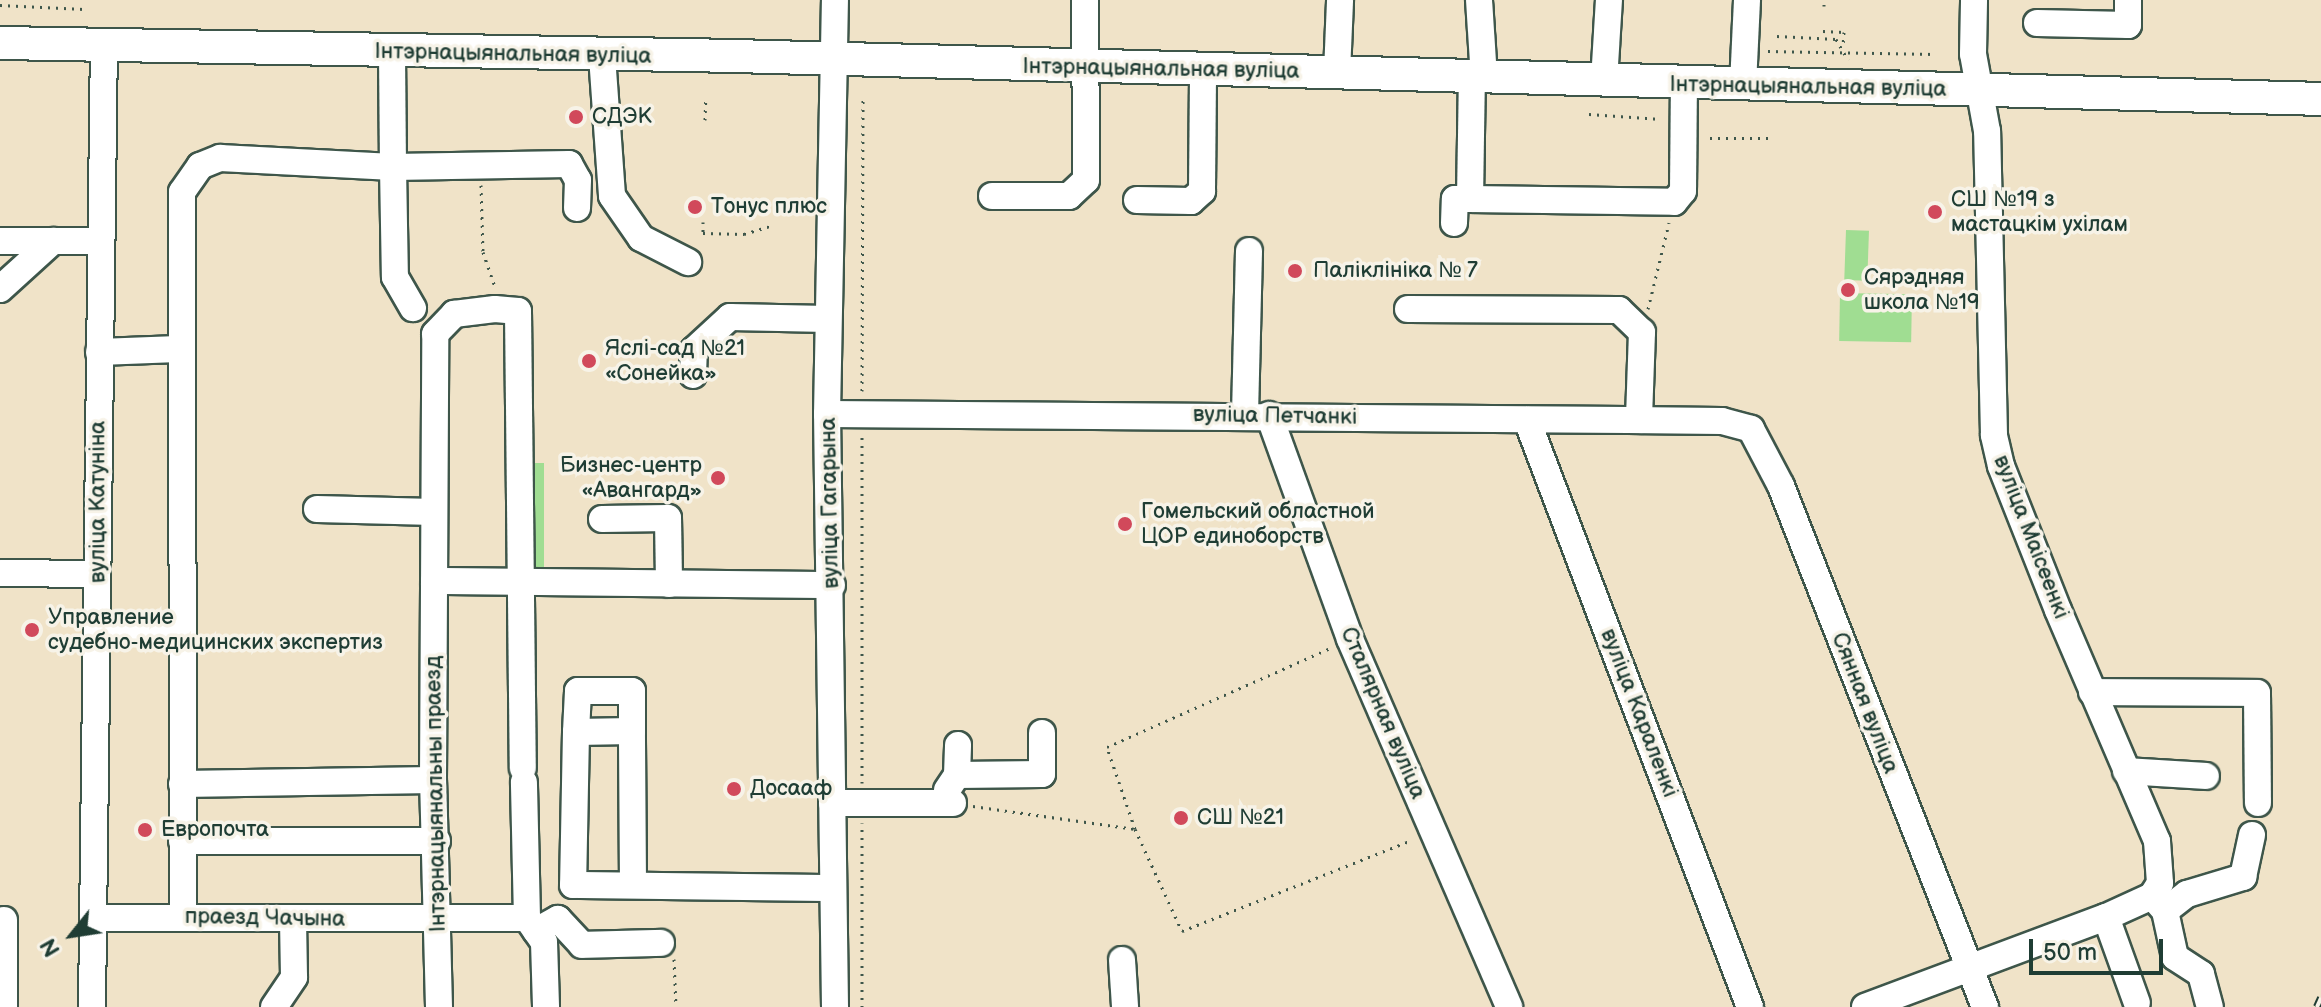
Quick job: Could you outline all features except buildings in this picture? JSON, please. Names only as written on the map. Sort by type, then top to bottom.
[{"type":"main road","name":"Інтэрнацыянальная вуліца","points":[[0,43],[392,53],[833,59],[2318,98]]},
{"type":"street","name":"вуліца Гагарына","points":[[835,0],[827,414],[832,585],[835,1007]]},
{"type":"street","points":[[992,196],[1069,196],[1086,180],[1085,0]]},
{"type":"street","points":[[1337,73],[1340,0]]},
{"type":"street","points":[[1470,199],[1478,77],[1479,0]]},
{"type":"street","points":[[1604,81],[1609,0]]},
{"type":"street","points":[[1743,85],[1747,0]]},
{"type":"street","name":"вуліца Маісеенкі","points":[[1974,0],[1973,54],[1987,131],[1994,435],[2001,466],[2161,864],[2159,903]]},
{"type":"street","points":[[2037,23],[2128,25],[2128,0]]},
{"type":"street","name":"вуліца Катуніна","points":[[92,1007],[99,241],[104,45]]},
{"type":"street","points":[[392,53],[395,277],[413,308]]},
{"type":"street","points":[[602,56],[612,196],[641,238],[688,262]]},
{"type":"street","points":[[1137,200],[1191,201],[1202,191],[1203,70]]},
{"type":"street","points":[[1454,223],[1455,199],[1674,202],[1683,191],[1684,83]]},
{"type":"street","points":[[183,917],[178,349],[182,192],[200,166],[220,158],[393,167],[569,164],[578,180],[577,208]]},
{"type":"street","points":[[0,241],[99,241]]},
{"type":"street","points":[[0,289],[53,241]]},
{"type":"street","points":[[1249,251],[1257,415]]},
{"type":"street","points":[[495,309],[518,311],[524,775],[544,942],[546,1007]]},
{"type":"street","name":"Інтэрнацыянальны праезд","points":[[439,1007],[433,780],[435,334],[454,314],[495,309]]},
{"type":"street","points":[[1408,309],[1619,310],[1642,332],[1639,420]]},
{"type":"street","points":[[693,375],[694,350],[730,317],[828,319]]},
{"type":"street","points":[[99,352],[178,349]]},
{"type":"street","name":"вуліца Петчанкі","points":[[827,414],[1722,421]]},
{"type":"street","name":"Сталярная вуліца","points":[[1257,415],[1509,1007]]},
{"type":"street","name":"вуліца Караленкі","points":[[1527,420],[1750,1007]]},
{"type":"street","name":"Сянная вуліца","points":[[1722,421],[1751,429],[1775,472],[1985,1007]]},
{"type":"street","points":[[317,509],[434,512]]},
{"type":"street","points":[[602,519],[668,518],[669,584]]},
{"type":"street","points":[[0,573],[97,574]]},
{"type":"street","points":[[434,581],[832,585]]},
{"type":"street","points":[[97,629],[180,628]]},
{"type":"street","points":[[540,923],[573,885],[578,691],[632,691],[633,884]]},
{"type":"street","points":[[2092,692],[2257,693],[2258,803]]},
{"type":"street","points":[[576,732],[632,731]]},
{"type":"street","points":[[957,775],[1042,774],[1042,733]]},
{"type":"street","points":[[832,803],[946,803],[957,775],[958,745]]},
{"type":"street","points":[[2126,771],[2206,776]]},
{"type":"street","points":[[182,784],[433,780]]},
{"type":"street","points":[[1865,1007],[2106,917],[2243,877],[2252,835]]},
{"type":"street","points":[[182,841],[437,841]]},
{"type":"street","points":[[573,885],[633,884],[682,890],[832,888]]},
{"type":"street","points":[[2159,903],[2175,957],[2201,974],[2210,1007]]},
{"type":"street","points":[[2106,917],[2137,1003]]},
{"type":"street","name":"праезд Чачына","points":[[93,918],[437,919],[540,923]]},
{"type":"street","points":[[274,1007],[294,977],[293,918]]},
{"type":"street","points":[[4,920],[4,1007]]},
{"type":"street","points":[[540,923],[582,945],[661,943]]},
{"type":"street","points":[[1122,960],[1125,1007]]},
{"type":"path","points":[[1824,0],[1824,6]]},
{"type":"path","points":[[0,5],[84,9]]},
{"type":"path","points":[[1823,31],[1844,32],[1843,47]]},
{"type":"path","points":[[1777,36],[1836,39],[1848,52]]},
{"type":"path","points":[[1768,51],[1935,54]]},
{"type":"path","points":[[705,120],[706,97]]},
{"type":"path","points":[[862,1007],[863,100]]},
{"type":"path","points":[[1589,114],[1685,120]]},
{"type":"path","points":[[1710,138],[1773,138]]},
{"type":"path","points":[[480,166],[483,252],[495,280],[495,309]]},
{"type":"path","points":[[1642,332],[1674,202]]},
{"type":"path","points":[[703,222],[703,233],[744,234],[771,226]]},
{"type":"path","points":[[1350,639],[1107,747],[1135,829],[1182,931],[1433,832]]},
{"type":"path","points":[[946,803],[1135,829]]},
{"type":"path","points":[[661,943],[661,951],[674,952],[676,1007]]},
{"type":"green space","points":[[1846,230],[1869,231],[1867,281],[1844,280]]},
{"type":"green space","points":[[1840,293],[1912,294],[1911,342],[1839,341]]},
{"type":"green space","points":[[525,463],[544,463],[544,570],[525,570]]},
{"type":"railway","points":[[2317,1007],[2321,998]]},
{"type":"place","name":"СДЭК","points":[[576,117]]},
{"type":"place","name":"Тонус плюс","points":[[695,207]]},
{"type":"place","name":"СШ №19 з мастацкім ухілам","points":[[1935,212]]},
{"type":"place","name":"Паліклініка № 7","points":[[1295,271]]},
{"type":"place","name":"Сярэдняя школа №19","points":[[1848,290]]},
{"type":"place","name":"Яслі-сад №21 «Сонейка»","points":[[589,361]]},
{"type":"place","name":"Бизнес-центр «Авангард»","points":[[718,478]]},
{"type":"place","name":"Гомельский областной ЦОР единоборств","points":[[1125,524]]},
{"type":"place","name":"Управление судебно-медицинских экспертиз","points":[[32,630]]},
{"type":"place","name":"Досааф","points":[[734,789]]},
{"type":"place","name":"СШ №21","points":[[1181,818]]},
{"type":"place","name":"Европочта","points":[[145,830]]}]
